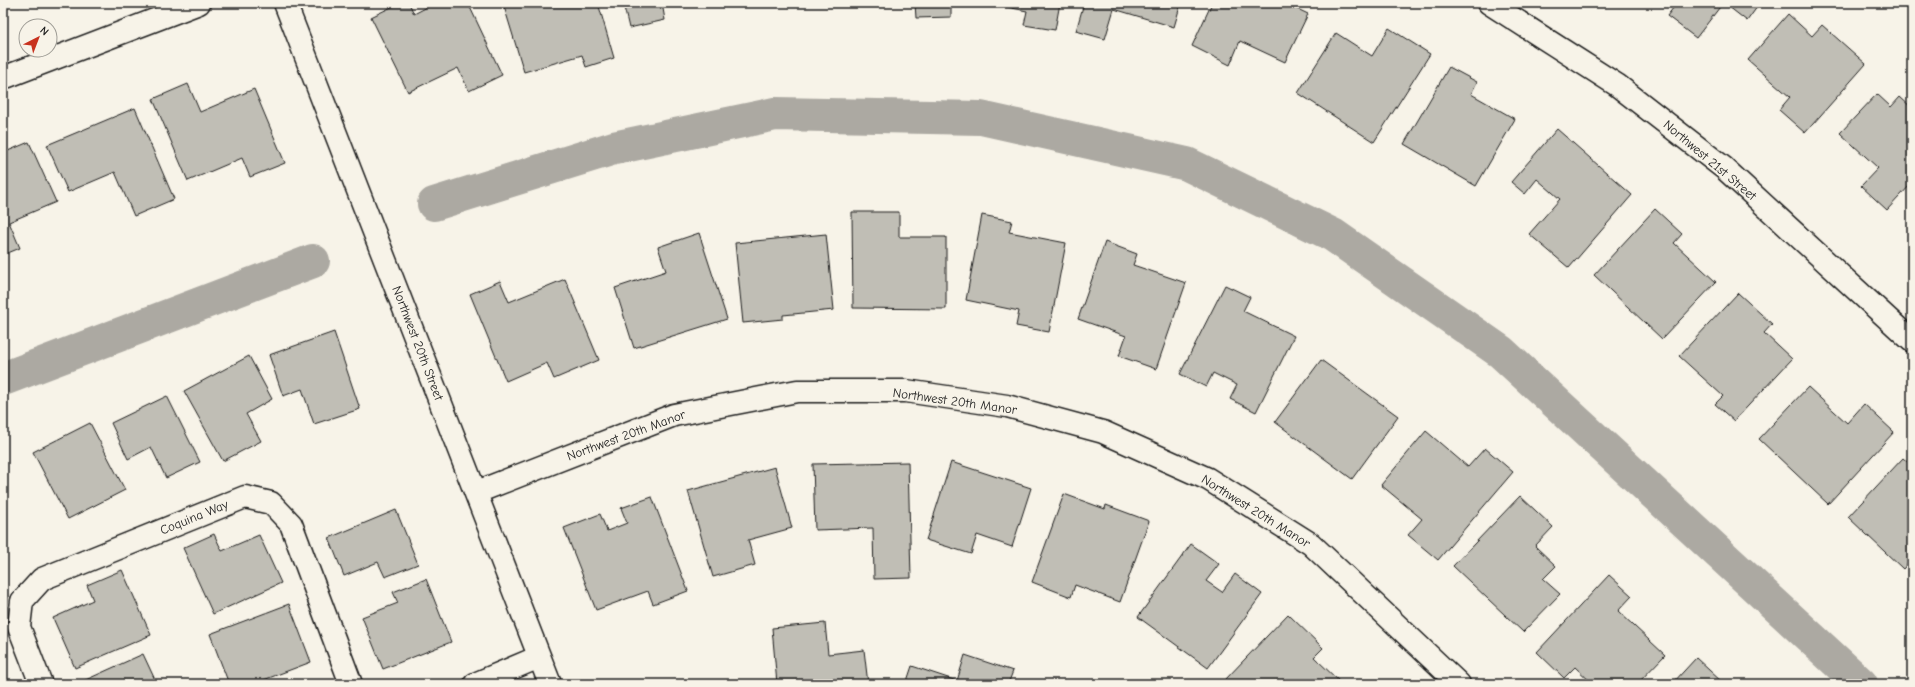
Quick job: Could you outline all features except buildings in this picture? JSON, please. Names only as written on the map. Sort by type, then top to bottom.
[{"type":"street","points":[[3,78],[199,3]]},
{"type":"street","name":"Northwest 20th Street","points":[[285,3],[477,492],[550,684]]},
{"type":"street","name":"Northwest 21st Street","points":[[1489,3],[1617,85],[1724,168],[1912,341]]},
{"type":"street","name":"Northwest 20th Manor","points":[[477,492],[674,415],[797,391],[906,391],[1007,406],[1103,432],[1208,479],[1311,544],[1459,684]]},
{"type":"street","name":"Coquina Way","points":[[40,684],[19,627],[22,601],[42,579],[245,497],[271,503],[291,524],[351,684]]},
{"type":"street","points":[[475,684],[539,657]]},
{"type":"waterway","points":[[434,204],[614,148],[775,114],[981,118],[1187,164],[1333,235],[1501,352],[1861,684]]},
{"type":"waterway","points":[[3,379],[313,261]]}]
